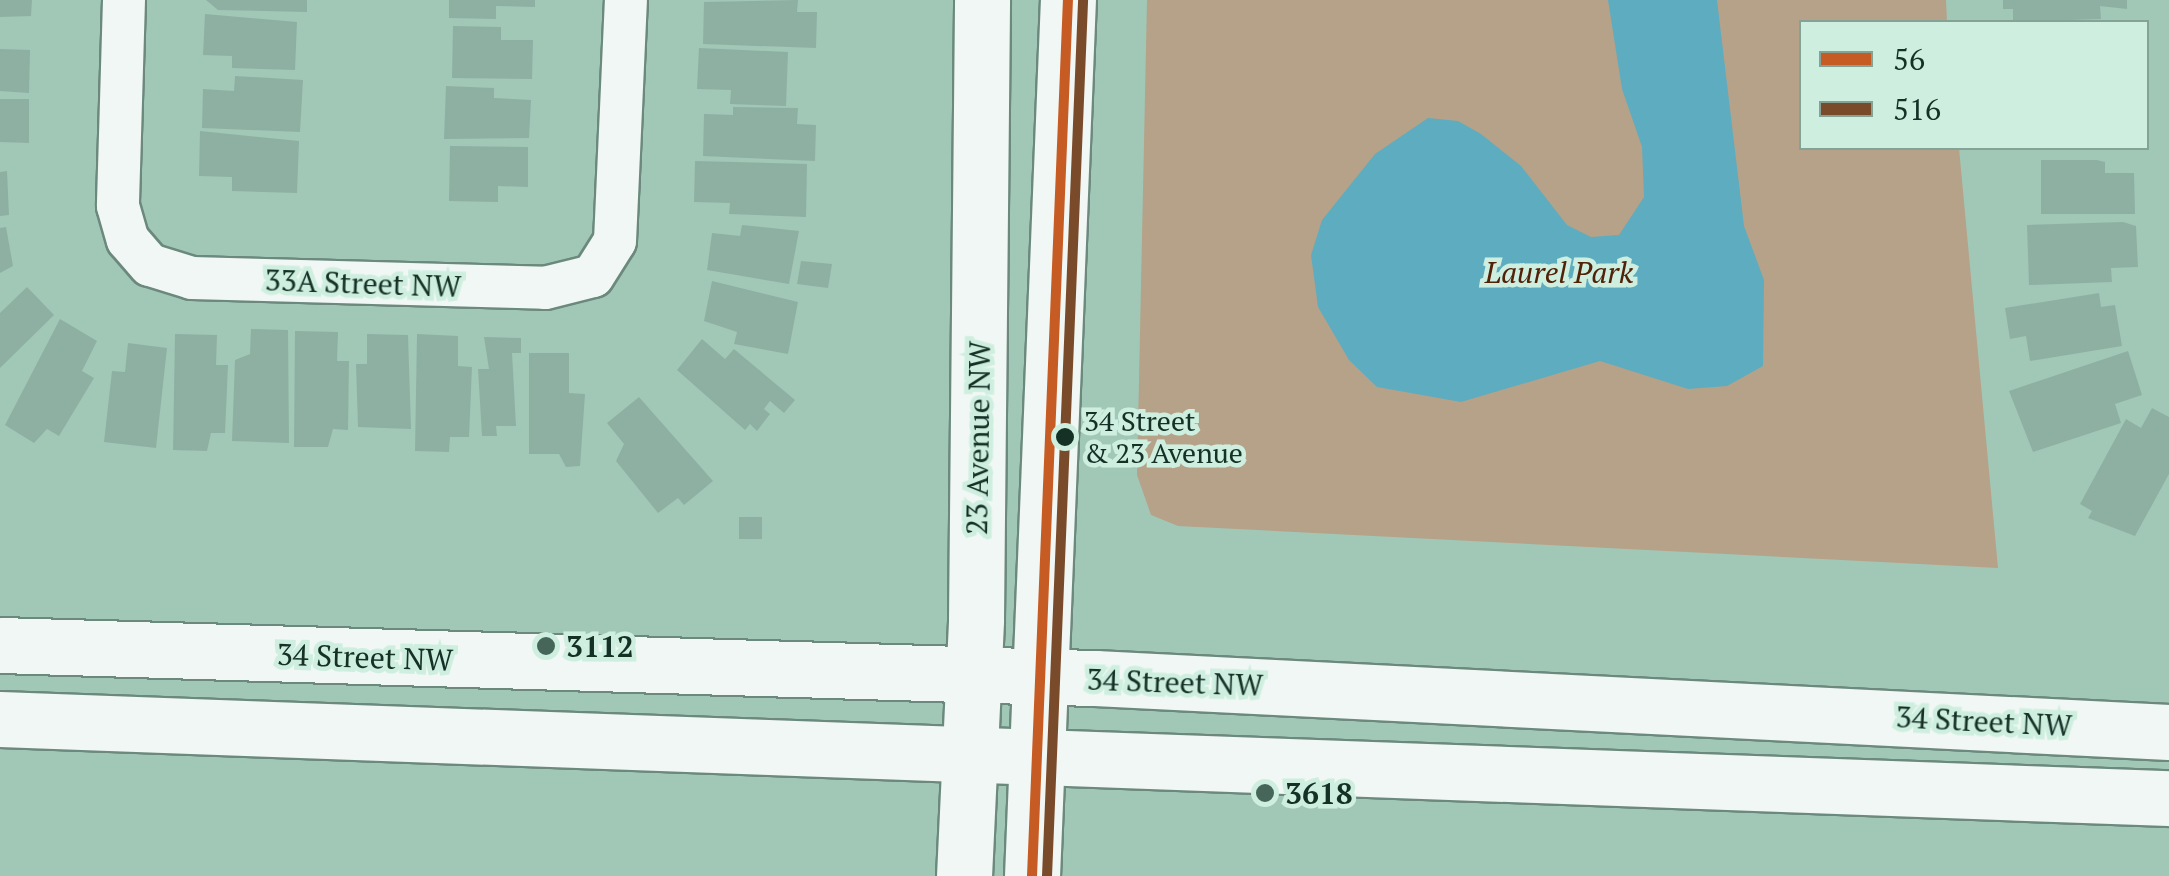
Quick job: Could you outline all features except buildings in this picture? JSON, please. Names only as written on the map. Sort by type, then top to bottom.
[{"type":"main road","name":"23 Avenue NW","points":[[964,876],[972,677],[982,0]]},
{"type":"main road","points":[[1032,876],[1044,678],[1068,0]]},
{"type":"main road","name":"34 Street NW","points":[[0,645],[1044,678],[2169,732]]},
{"type":"main road","points":[[0,719],[2169,798]]},
{"type":"street","name":"33A Street NW","points":[[124,0],[118,206],[137,255],[167,274],[192,278],[545,288],[593,276],[608,256],[619,219],[626,0]]},
{"type":"green space","name":"Laurel Park","points":[[1147,0],[1946,0],[1947,20],[1799,20],[1799,150],[1959,150],[1998,568],[1178,526],[1151,515],[1137,475]]},
{"type":"water","points":[[1608,0],[1717,0],[1744,226],[1764,280],[1763,366],[1727,386],[1688,389],[1600,361],[1461,402],[1377,387],[1349,360],[1318,307],[1311,255],[1322,220],[1375,154],[1428,118],[1458,121],[1481,134],[1521,166],[1567,225],[1591,237],[1619,235],[1644,197],[1642,147],[1622,89]]},
{"type":"transit line","name":"56","points":[[1032,876],[1068,0]]},
{"type":"transit line","name":"516","points":[[1047,876],[1083,1]]},
{"type":"place","name":"34 Street & 23 Avenue","points":[[1065,437]]},
{"type":"place","name":"3112","points":[[546,646]]},
{"type":"place","name":"3618","points":[[1265,793]]}]
